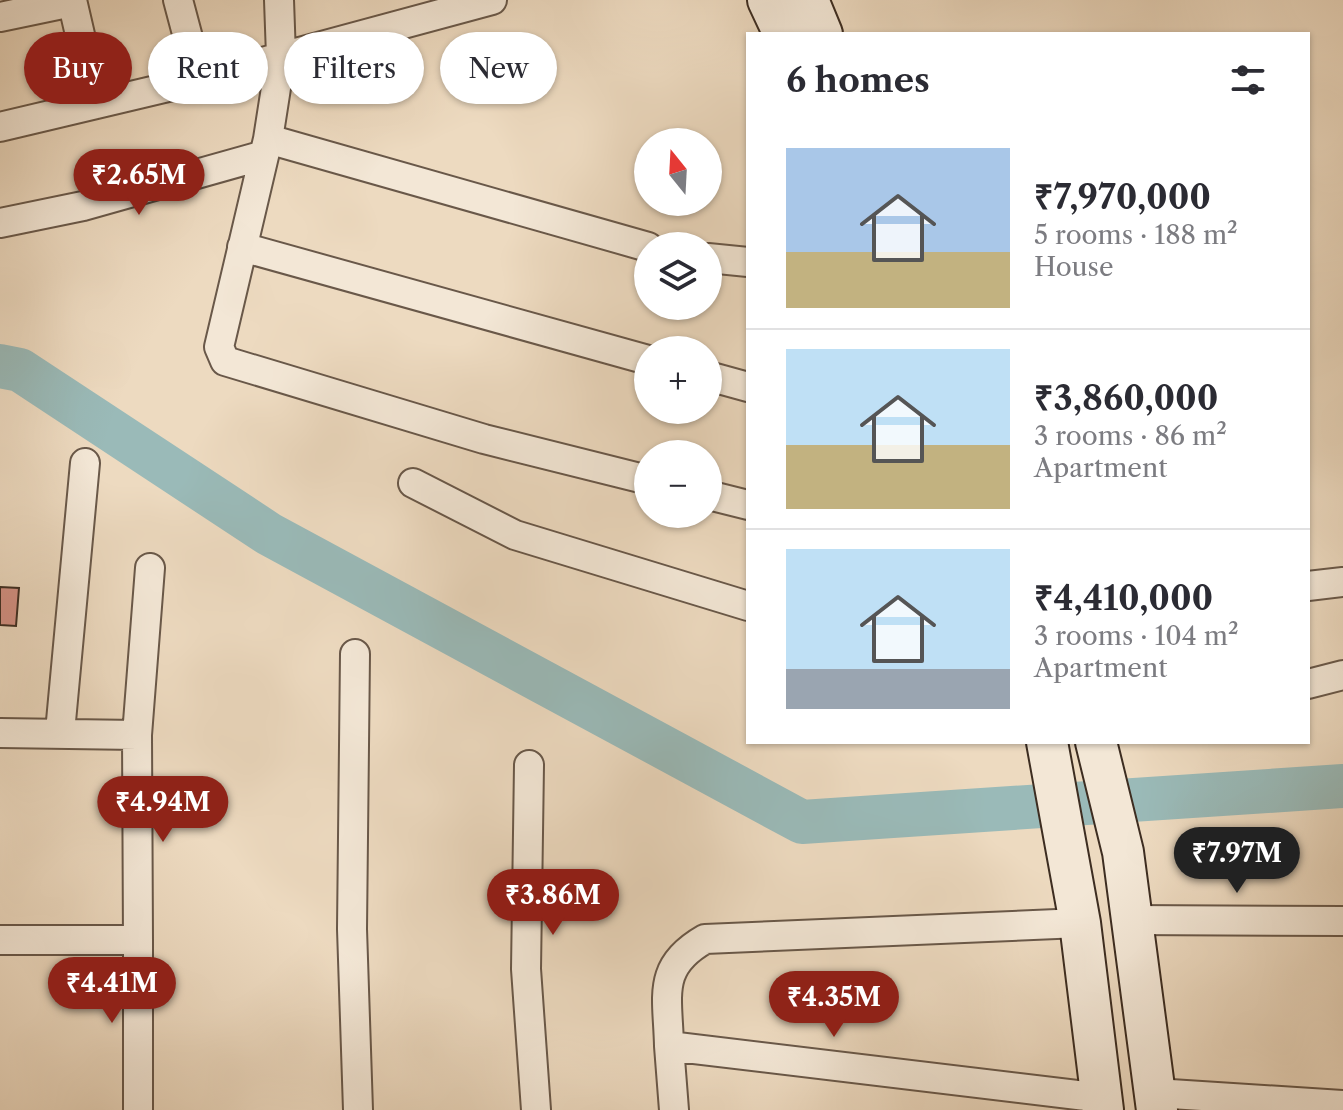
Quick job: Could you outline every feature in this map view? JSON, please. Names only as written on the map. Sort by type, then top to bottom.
[{"type":"main road","points":[[768,0],[783,32]]},
{"type":"main road","points":[[808,0],[821,32]]},
{"type":"main road","points":[[1047,744],[1080,923],[1102,1104]]},
{"type":"main road","points":[[1097,744],[1118,825],[1156,1101]]},
{"type":"street","points":[[178,0],[187,32]]},
{"type":"street","points":[[279,0],[281,56],[266,147],[219,347],[225,361],[484,439],[634,476]]},
{"type":"street","points":[[268,60],[492,0]]},
{"type":"street","points":[[0,17],[72,1],[79,32]]},
{"type":"street","points":[[0,127],[96,104]]},
{"type":"street","points":[[0,223],[83,206],[266,147],[634,243]]},
{"type":"street","points":[[242,247],[634,356]]},
{"type":"street","points":[[722,259],[746,262]]},
{"type":"street","points":[[722,380],[746,386]]},
{"type":"street","points":[[60,732],[85,463]]},
{"type":"street","points":[[413,483],[515,535],[746,605]]},
{"type":"street","points":[[722,498],[746,504]]},
{"type":"street","points":[[138,1110],[137,735],[150,568]]},
{"type":"street","points":[[1310,586],[1343,582]]},
{"type":"street","points":[[355,654],[352,929],[358,1110]]},
{"type":"street","points":[[1310,683],[1343,675]]},
{"type":"street","points":[[0,733],[137,735]]},
{"type":"street","points":[[529,765],[526,969],[536,1110]]},
{"type":"street","points":[[1130,920],[1343,921]]},
{"type":"street","points":[[674,1110],[668,985],[673,963],[705,939],[1080,923]]},
{"type":"street","points":[[0,940],[138,940]]},
{"type":"street","points":[[669,1046],[1102,1104]]},
{"type":"street","points":[[1156,1101],[1343,1105]]},
{"type":"building","points":[[0,587],[19,588],[16,626],[0,625]]},
{"type":"waterway","points":[[0,366],[20,370],[269,534],[802,822],[1343,786]]}]
